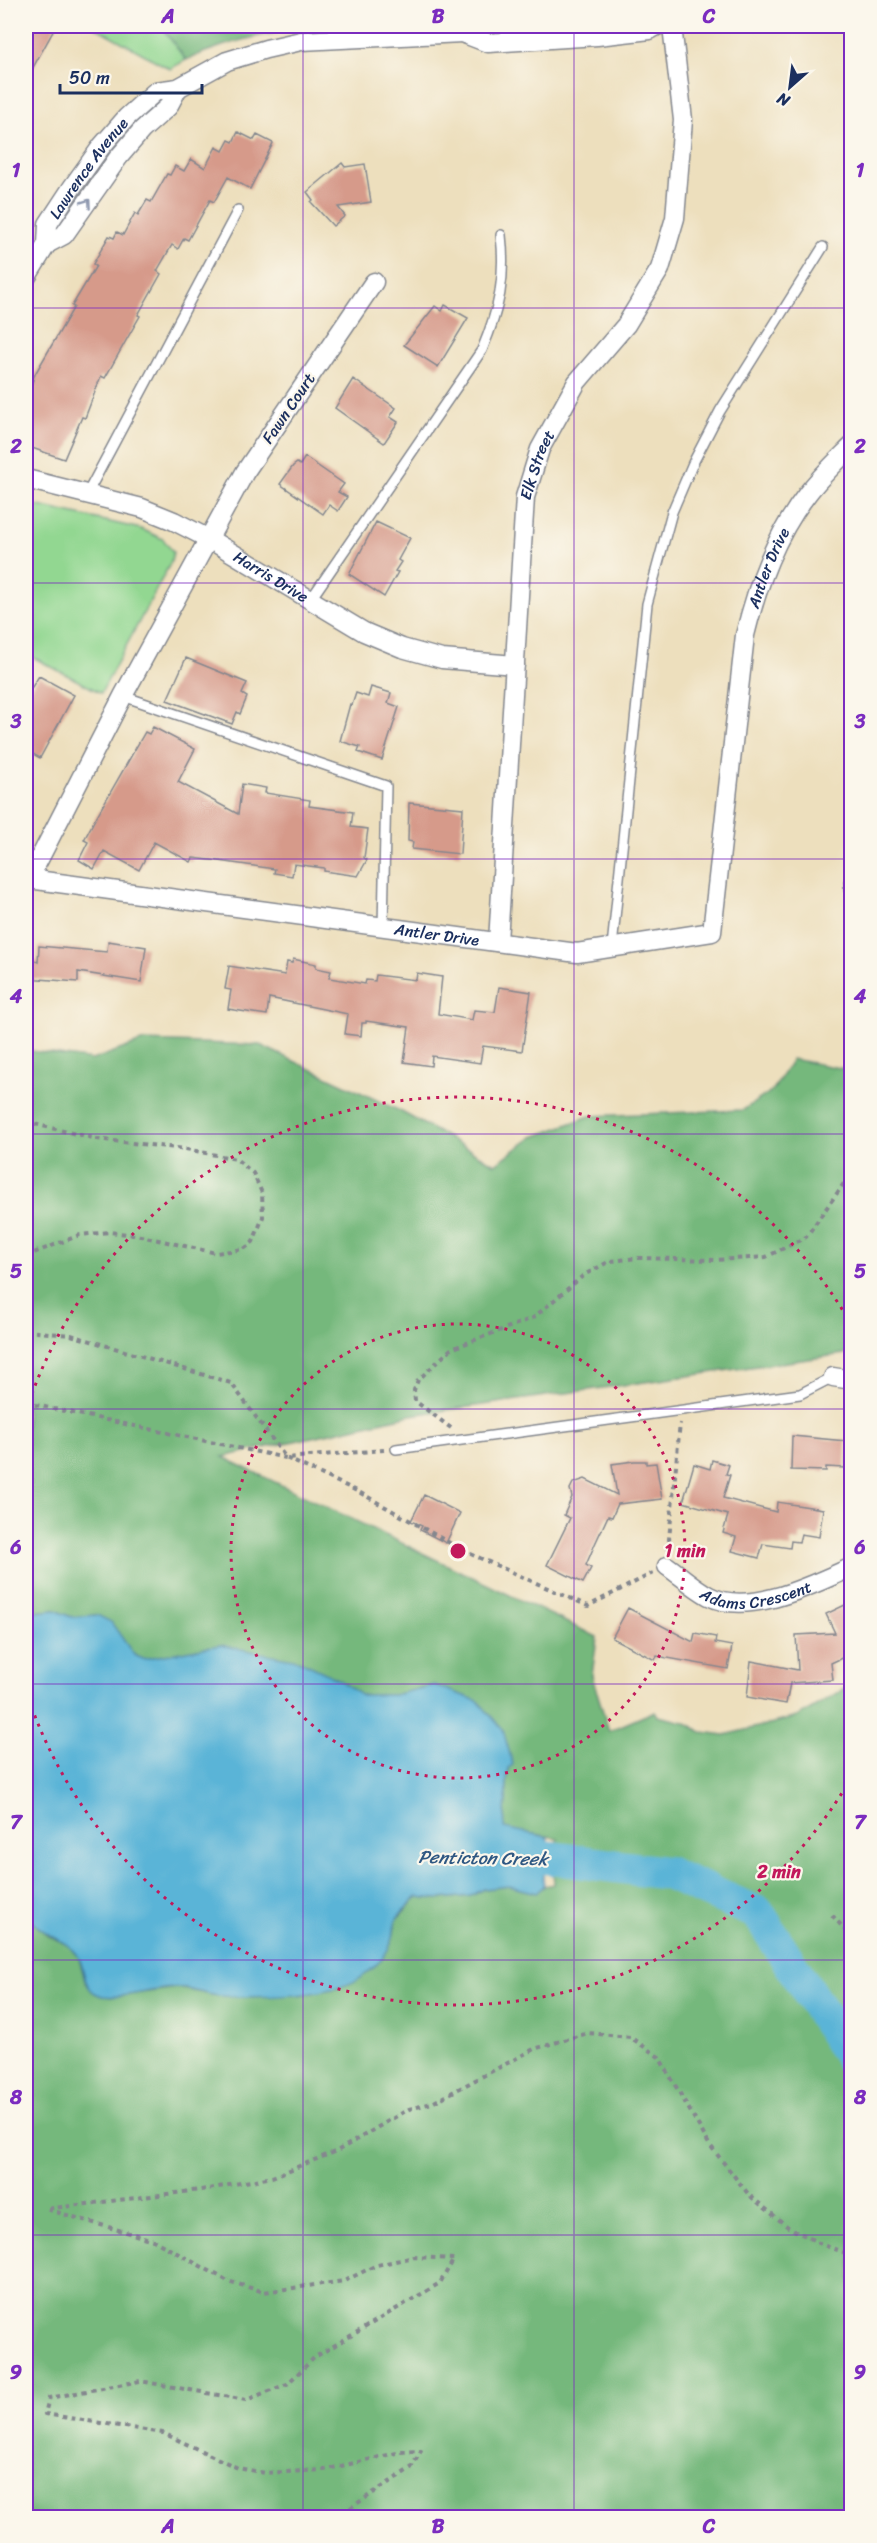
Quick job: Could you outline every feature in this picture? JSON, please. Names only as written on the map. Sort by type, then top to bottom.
[{"type":"street","name":"Lawrence Avenue","points":[[26,278],[47,244],[48,224],[101,147],[127,117],[156,91],[178,88],[227,61],[266,49],[301,42],[462,33],[481,26]]},
{"type":"street","name":"Lawrence Avenue","points":[[462,33],[488,43],[597,36],[650,30],[657,26]]},
{"type":"street","name":"Elk Street","points":[[498,942],[525,497],[540,449],[577,382],[626,325],[660,269],[675,218],[683,120],[672,26]]},
{"type":"street","name":"Fawn Court","points":[[209,539],[245,472],[374,282]]},
{"type":"street","name":"Antler Drive","points":[[209,539],[123,696],[28,879],[577,953],[712,932],[745,635],[755,596],[769,558],[786,524],[808,492],[852,446]]},
{"type":"street","name":"Harris Drive","points":[[26,479],[142,508],[209,539],[364,632],[402,648],[442,659],[515,665]]},
{"type":"street","points":[[833,1377],[852,1380]]},
{"type":"street","name":"Adams Crescent","points":[[667,1566],[710,1597],[735,1601],[765,1600],[794,1592],[852,1567]]},
{"type":"lane","points":[[87,494],[238,210]]},
{"type":"lane","points":[[311,599],[482,350],[496,318],[502,293],[504,256],[501,235]]},
{"type":"lane","points":[[612,947],[647,604],[669,522],[693,463],[720,411],[824,247]]},
{"type":"lane","points":[[123,696],[386,786],[383,927]]},
{"type":"lane","points":[[849,887],[852,858]]},
{"type":"lane","points":[[396,1449],[800,1394],[833,1377]]},
{"type":"path","points":[[26,1122],[97,1139],[186,1149],[236,1159],[253,1173],[262,1193],[263,1217],[253,1242],[244,1249],[216,1253],[136,1235],[110,1232],[80,1235],[26,1256]]},
{"type":"path","points":[[468,1440],[415,1401],[414,1390],[418,1380],[451,1349],[532,1318],[584,1275],[610,1261],[638,1258],[715,1260],[766,1257],[806,1237],[852,1172]]},
{"type":"path","points":[[26,1331],[71,1335],[231,1383],[286,1458]]},
{"type":"path","points":[[26,1403],[149,1431],[286,1458],[357,1491],[464,1551],[588,1606],[667,1566],[681,1410]]},
{"type":"path","points":[[286,1458],[396,1449]]},
{"type":"path","points":[[832,1915],[852,1938]]},
{"type":"path","points":[[335,2517],[411,2468],[421,2451],[401,2452],[324,2470],[265,2473],[238,2468],[163,2433],[45,2414],[49,2398],[140,2381],[246,2400],[287,2384],[315,2357],[440,2283],[454,2259],[414,2257],[376,2265],[344,2281],[264,2292],[228,2282],[153,2240],[46,2209],[208,2188],[272,2177],[337,2151],[409,2109],[432,2103],[534,2049],[588,2033],[630,2037],[659,2057],[709,2144],[749,2195],[788,2227],[823,2245],[852,2254]]},
{"type":"green space","points":[[93,26],[161,26],[186,60],[170,69]]},
{"type":"green space","points":[[161,26],[341,26],[300,29],[243,40],[186,60]]},
{"type":"green space","points":[[557,26],[633,26],[488,37],[485,31]]},
{"type":"green space","points":[[26,503],[141,529],[163,539],[173,552],[171,562],[101,693],[27,654],[26,657]]},
{"type":"green space","points":[[144,1041],[260,1045],[400,1111],[495,1164],[533,1137],[590,1116],[743,1110],[773,1090],[792,1059],[845,1069],[851,1063],[851,1353],[411,1415],[223,1457],[597,1637],[592,1676],[609,1731],[655,1711],[658,1716],[684,1722],[702,1732],[725,1735],[797,1717],[851,1685],[851,2517],[26,2517],[26,1910],[31,1920],[47,1935],[66,1944],[78,1955],[86,1983],[110,1997],[177,1988],[219,1996],[299,1995],[339,1988],[393,1937],[396,1920],[417,1897],[439,1899],[471,1896],[484,1889],[509,1886],[536,1893],[544,1886],[554,1884],[552,1858],[558,1838],[504,1829],[508,1768],[434,1685],[394,1695],[360,1695],[340,1680],[221,1645],[143,1659],[134,1655],[98,1615],[71,1617],[55,1610],[26,1613],[26,1050],[92,1060]]},
{"type":"water","points":[[55,1610],[71,1617],[97,1615],[111,1622],[134,1655],[143,1659],[220,1645],[298,1660],[340,1680],[360,1695],[394,1695],[434,1685],[478,1701],[503,1730],[513,1765],[508,1768],[504,1828],[548,1837],[542,1868],[544,1886],[536,1893],[509,1886],[484,1889],[471,1896],[439,1899],[417,1897],[396,1920],[391,1944],[377,1964],[362,1977],[332,1989],[294,1995],[254,1997],[220,1996],[175,1988],[115,1996],[99,1995],[93,1992],[86,1982],[76,1953],[37,1926],[26,1910],[26,1613]]},
{"type":"building","points":[[26,26],[56,26],[26,80]]},
{"type":"building","points":[[238,132],[254,140],[257,135],[273,143],[250,189],[228,177],[214,202],[210,200],[188,240],[184,238],[178,249],[172,245],[157,271],[161,274],[138,315],[140,316],[105,378],[101,376],[85,418],[82,417],[64,459],[26,446],[26,400],[35,374],[96,266],[93,264],[109,236],[114,238],[117,232],[123,235],[135,213],[138,215],[147,200],[151,202],[167,174],[170,175],[175,166],[184,171],[191,159],[205,168],[216,147],[223,151],[229,140],[233,142]]},
{"type":"building","points":[[342,163],[345,167],[365,164],[371,202],[338,207],[345,216],[333,226],[311,202],[313,200],[307,192]]},
{"type":"building","points":[[445,305],[468,318],[438,367],[404,345],[435,306],[442,311]]},
{"type":"building","points":[[353,379],[396,408],[390,417],[398,422],[384,443],[335,408]]},
{"type":"building","points":[[305,457],[344,484],[338,492],[347,497],[338,511],[329,505],[323,514],[280,484],[293,466],[297,463],[300,465]]},
{"type":"building","points":[[376,522],[410,538],[398,560],[401,562],[395,571],[398,572],[384,597],[349,574]]},
{"type":"building","points":[[186,658],[247,683],[242,694],[247,697],[240,714],[237,712],[232,724],[167,700]]},
{"type":"building","points":[[39,676],[74,695],[40,758],[26,750],[26,696]]},
{"type":"building","points":[[371,687],[391,693],[388,703],[399,707],[382,760],[358,752],[360,747],[340,741],[350,704],[352,705],[356,693],[368,697]]},
{"type":"building","points":[[153,727],[195,749],[178,782],[238,814],[242,784],[266,788],[265,793],[310,800],[309,806],[353,812],[351,827],[368,829],[364,858],[367,860],[358,876],[294,864],[292,876],[274,873],[275,869],[219,861],[193,858],[191,862],[154,842],[139,870],[104,851],[94,869],[79,860],[88,842],[84,840],[94,821],[145,732],[149,734]]},
{"type":"building","points":[[409,803],[463,808],[460,854],[412,849],[413,842],[408,841]]},
{"type":"building","points":[[108,941],[146,947],[141,982],[78,972],[78,982],[26,978],[26,956],[38,962],[39,946],[107,952]]},
{"type":"building","points":[[293,959],[316,964],[316,968],[331,971],[329,978],[365,984],[366,980],[375,981],[376,975],[416,980],[417,973],[442,977],[438,1014],[472,1020],[474,1010],[495,1012],[499,987],[531,992],[522,1051],[483,1046],[480,1063],[432,1056],[431,1066],[404,1062],[409,1027],[366,1021],[362,1023],[361,1036],[345,1034],[348,1014],[269,998],[267,1015],[228,1009],[231,990],[225,989],[229,966],[285,975],[287,962],[292,963]]},
{"type":"building","points":[[792,1436],[846,1441],[845,1468],[826,1467],[826,1471],[791,1470]]},
{"type":"building","points":[[712,1460],[729,1465],[726,1474],[730,1475],[723,1498],[776,1512],[777,1502],[823,1509],[819,1537],[801,1534],[799,1542],[791,1541],[790,1548],[763,1544],[759,1558],[732,1551],[736,1537],[723,1533],[728,1515],[683,1502],[694,1464],[710,1469]]},
{"type":"building","points":[[646,1461],[646,1464],[656,1463],[662,1499],[618,1504],[612,1517],[608,1516],[595,1544],[586,1565],[591,1568],[583,1583],[547,1565],[570,1518],[564,1515],[572,1497],[570,1489],[573,1483],[585,1479],[617,1495],[612,1464]]},
{"type":"building","points":[[424,1495],[460,1513],[446,1543],[420,1530],[422,1526],[411,1521]]},
{"type":"building","points":[[847,1604],[852,1615],[852,1666],[846,1656],[831,1663],[833,1680],[790,1683],[786,1704],[747,1697],[751,1661],[798,1670],[796,1635],[835,1633],[826,1614]]},
{"type":"building","points":[[628,1608],[693,1642],[695,1633],[716,1637],[715,1643],[732,1646],[728,1669],[657,1656],[655,1660],[612,1638]]},
{"type":"waterway","name":"Penticton Creek","points":[[497,1858],[544,1857],[667,1873],[758,1913],[852,2060]]}]
